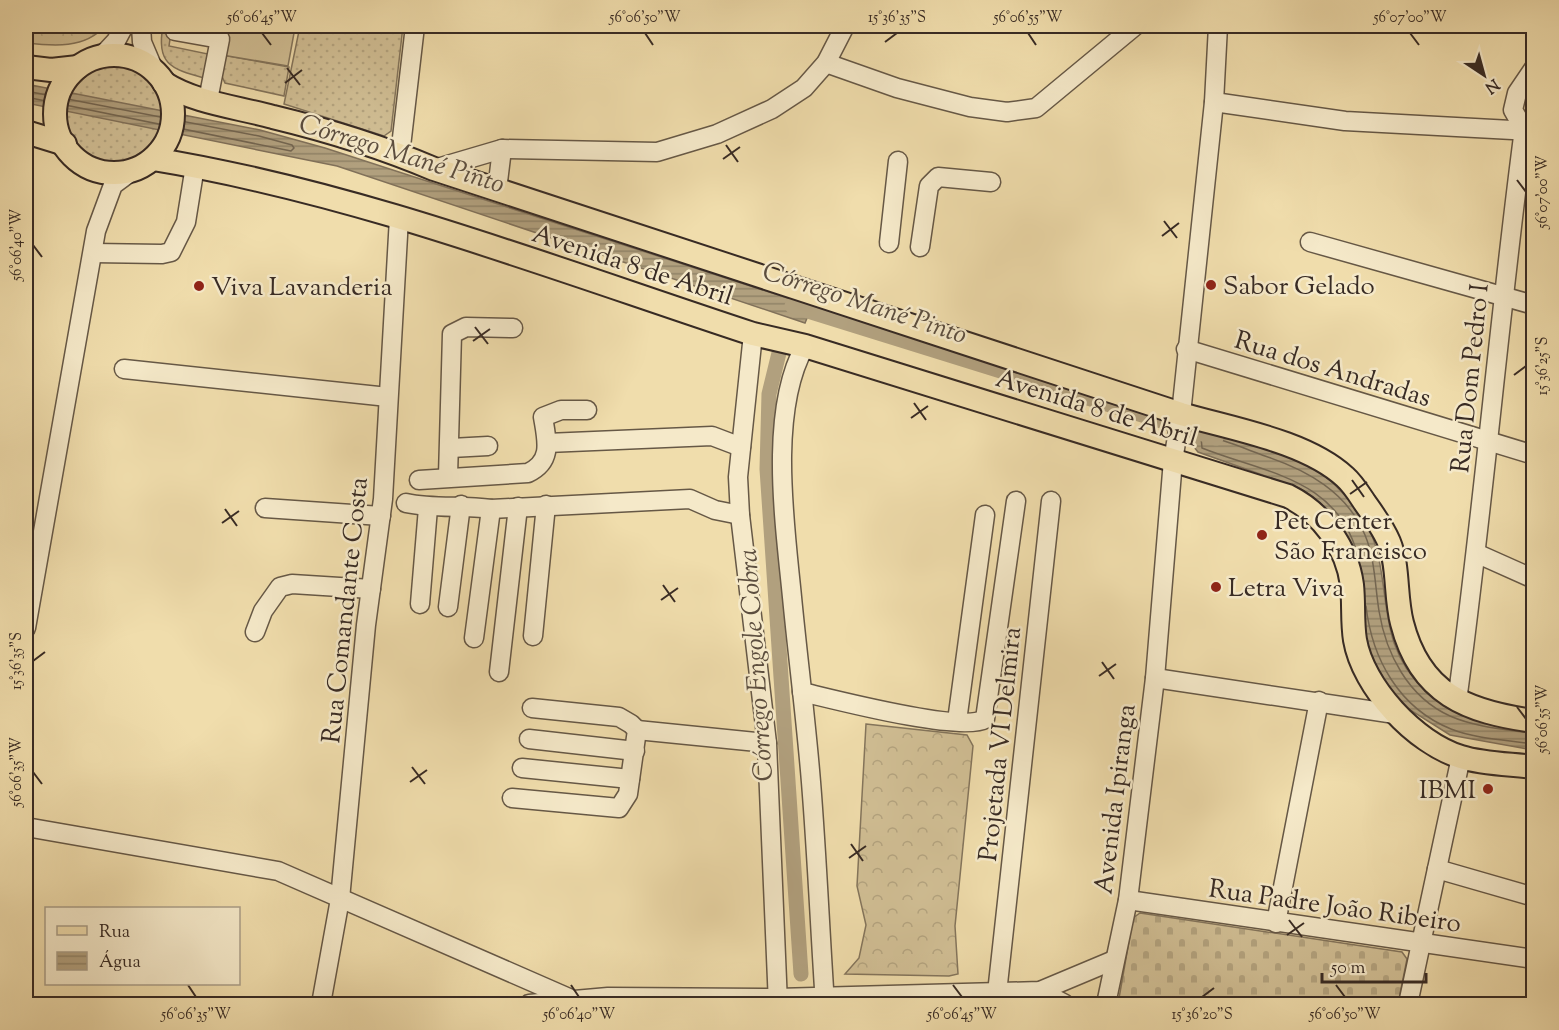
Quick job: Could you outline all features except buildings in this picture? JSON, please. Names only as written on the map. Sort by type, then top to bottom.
[{"type":"main road","name":"Avenida 8 de Abril","points":[[26,66],[51,70],[78,67],[101,57],[113,56],[135,60],[183,93],[276,117],[400,155],[496,190],[1180,416],[1282,444],[1327,462],[1348,479],[1389,542],[1402,623],[1414,655],[1432,682],[1457,701],[1493,716],[1533,721]]},
{"type":"main road","name":"Avenida 8 de Abril","points":[[78,67],[61,87],[54,118],[65,144],[79,158],[96,169],[115,172],[144,164],[195,166],[287,186],[399,218],[753,334],[805,346],[1174,458],[1288,496],[1306,505],[1338,543],[1347,563],[1352,585],[1355,640],[1364,666],[1395,714],[1420,735],[1461,757],[1533,767]]},
{"type":"main road","points":[[144,164],[169,139],[175,110],[160,79]]},
{"type":"main road","name":"Avenida 8 de Abril","points":[[26,132],[65,144]]},
{"type":"street","points":[[101,57],[116,41],[124,26]]},
{"type":"street","points":[[141,26],[142,42],[160,79]]},
{"type":"street","points":[[400,155],[415,26]]},
{"type":"street","points":[[434,169],[502,149],[657,152],[717,134],[772,109],[804,88],[826,63],[845,26]]},
{"type":"street","points":[[826,63],[897,87],[970,107],[1007,112],[1036,108],[1136,26]]},
{"type":"street","name":"Avenida Ipiranga","points":[[1106,1005],[1128,900],[1155,678],[1174,458],[1214,102],[1218,26]]},
{"type":"street","points":[[175,31],[220,39],[208,100]]},
{"type":"street","name":"Rua Dom Pedro I","points":[[1457,701],[1478,554],[1486,442],[1502,296],[1529,130],[1513,110],[1517,93],[1533,68]]},
{"type":"street","points":[[1214,102],[1345,122],[1529,130]]},
{"type":"street","points":[[496,190],[502,149]]},
{"type":"street","points":[[889,243],[898,161]]},
{"type":"street","points":[[26,628],[93,253],[107,196],[117,181],[144,164]]},
{"type":"street","points":[[93,253],[162,254],[171,252],[186,222],[195,166]]},
{"type":"street","points":[[920,248],[929,186],[938,177],[991,182]]},
{"type":"street","name":"Rua Comandante Costa","points":[[321,1005],[340,899],[371,590],[381,516],[399,218]]},
{"type":"street","points":[[1310,242],[1533,305]]},
{"type":"street","points":[[448,476],[451,448],[449,345],[452,334],[465,327],[513,328]]},
{"type":"street","points":[[753,334],[738,477],[740,515],[767,743],[778,1001]]},
{"type":"street","points":[[805,346],[792,380],[783,432],[783,511],[811,781],[824,1001]]},
{"type":"street","name":"Rua dos Andradas","points":[[1186,349],[1533,455]]},
{"type":"street","points":[[124,369],[388,398]]},
{"type":"street","points":[[419,480],[448,476],[528,473],[540,467],[547,443],[543,417],[561,410],[587,410]]},
{"type":"street","points":[[547,443],[712,436],[741,447]]},
{"type":"street","points":[[451,448],[489,446]]},
{"type":"street","points":[[406,503],[428,508],[461,505],[491,508],[690,499],[715,510],[740,515]]},
{"type":"street","points":[[802,692],[871,710],[981,722],[988,714],[1016,501]]},
{"type":"street","name":"Projetada VI Delmira","points":[[997,993],[1051,501]]},
{"type":"street","points":[[448,607],[461,505]]},
{"type":"street","points":[[533,636],[546,505]]},
{"type":"street","points":[[499,672],[518,507]]},
{"type":"street","points":[[264,508],[381,516]]},
{"type":"street","points":[[420,604],[428,508]]},
{"type":"street","points":[[474,638],[491,508]]},
{"type":"street","points":[[957,721],[985,515]]},
{"type":"street","points":[[1478,554],[1533,579]]},
{"type":"street","points":[[255,632],[263,611],[280,587],[292,584],[371,590]]},
{"type":"street","points":[[1155,678],[1395,714]]},
{"type":"street","points":[[1276,923],[1319,701]]},
{"type":"street","points":[[532,708],[618,717],[637,730],[767,743]]},
{"type":"street","points":[[512,798],[620,808],[628,794],[637,730]]},
{"type":"street","points":[[529,739],[634,751]]},
{"type":"street","points":[[1408,1005],[1461,757]]},
{"type":"street","points":[[522,768],[630,778]]},
{"type":"street","points":[[26,827],[278,871],[571,999]]},
{"type":"street","points":[[1437,869],[1533,897]]},
{"type":"street","name":"Rua Padre João Ribeiro","points":[[1128,900],[1533,959]]},
{"type":"street","points":[[529,1005],[571,999],[824,1001],[1040,991],[1114,960]]},
{"type":"street","points":[[1040,991],[1065,1005]]},
{"type":"green space","points":[[26,26],[105,26],[88,39],[68,44],[47,45],[26,43]]},
{"type":"green space","points":[[163,26],[172,26],[169,46],[208,54],[204,78],[182,71],[168,62],[162,48]]},
{"type":"green space","points":[[228,26],[249,26],[294,33],[288,66],[222,55]]},
{"type":"green space","points":[[300,26],[403,26],[391,131],[384,136],[284,104]]},
{"type":"green space","points":[[222,55],[289,67],[284,96],[225,83],[220,72]]},
{"type":"green space","points":[[114,60],[134,64],[151,76],[163,93],[167,113],[163,133],[151,150],[134,162],[114,166],[94,162],[77,150],[65,133],[61,113],[65,93],[77,76],[94,64]]},
{"type":"green space","points":[[866,724],[967,735],[973,746],[955,926],[958,974],[949,976],[845,974],[859,958],[866,925],[857,886]]},
{"type":"green space","points":[[1140,913],[1402,952],[1407,959],[1398,1004],[1118,1004],[1133,918]]},
{"type":"water","name":"Córrego Mané Pinto","points":[[26,84],[260,130],[325,148],[812,306],[805,323],[337,166],[26,103]]},
{"type":"water","points":[[1203,429],[1254,444],[1306,464],[1333,483],[1359,513],[1371,533],[1382,574],[1391,634],[1398,653],[1409,672],[1434,698],[1454,711],[1483,720],[1533,728],[1533,750],[1450,735],[1407,708],[1389,688],[1368,650],[1337,524],[1313,497],[1299,488],[1198,452],[1194,447],[1195,434],[1198,430]]},
{"type":"waterway","name":"Córrego Mané Pinto","points":[[792,306],[1216,438]]},
{"type":"waterway","name":"Córrego Engole Cobra","points":[[779,353],[769,394],[767,469],[801,974]]},
{"type":"place","name":"Sabor Gelado","points":[[1211,285]]},
{"type":"place","name":"Viva Lavanderia","points":[[199,286]]},
{"type":"place","name":"Pet Center São Francisco","points":[[1262,535]]},
{"type":"place","name":"Letra Viva","points":[[1216,587]]},
{"type":"place","name":"IBMI","points":[[1488,789]]}]
